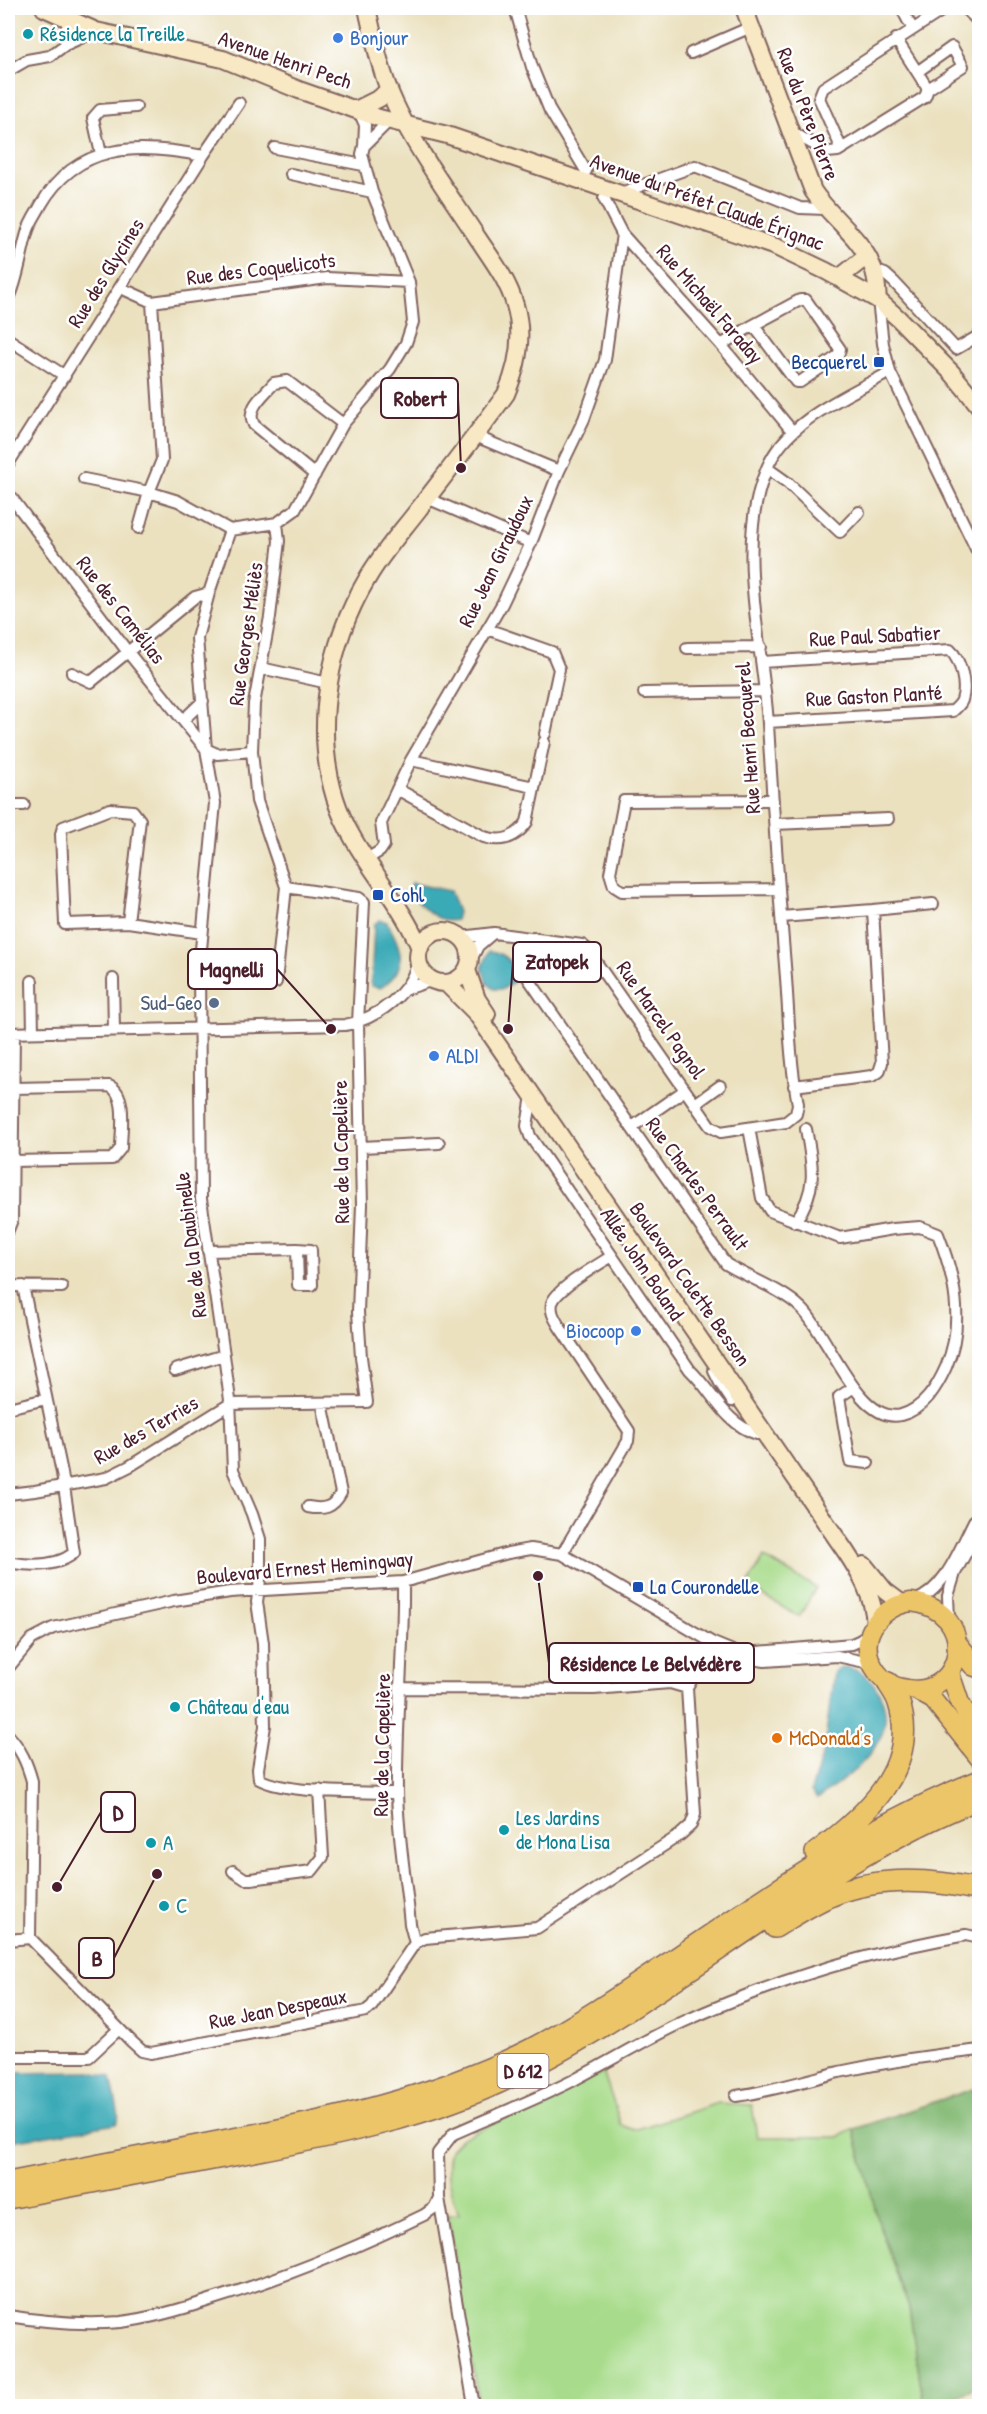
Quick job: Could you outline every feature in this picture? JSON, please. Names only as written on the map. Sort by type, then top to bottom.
[{"type":"highway","points":[[958,1646],[974,1665],[980,1667]]},
{"type":"highway","points":[[555,2036],[657,1962],[797,1867],[844,1830],[880,1795],[897,1768],[901,1755],[904,1726],[899,1702],[888,1683]]},
{"type":"highway","name":"D 612","points":[[8,2183],[245,2137],[374,2109],[432,2092],[490,2069],[555,2036],[623,1995],[835,1854],[898,1818],[980,1781]]},
{"type":"highway","name":"D 612","points":[[8,2198],[365,2127],[433,2108],[485,2089],[541,2062],[593,2032],[835,1871],[915,1826],[980,1798]]},
{"type":"highway","points":[[158,2169],[199,2169],[322,2149],[393,2133],[450,2116],[564,2065],[660,2005],[769,1930],[831,1896],[850,1889],[887,1881],[941,1883],[980,1890]]},
{"type":"main road","name":"Avenue Henri Pech","points":[[44,8],[96,31],[223,59],[299,90],[408,127]]},
{"type":"main road","points":[[367,8],[395,112],[389,121]]},
{"type":"main road","name":"Rue du Père Pierre","points":[[744,8],[813,190],[825,208],[847,229],[870,263],[878,300]]},
{"type":"main road","points":[[358,109],[380,98],[392,97]]},
{"type":"main road","points":[[392,97],[429,163],[506,281],[516,305],[520,329],[514,376],[506,394],[367,579],[341,634],[328,683],[325,717],[326,744],[335,798],[344,820],[396,902],[419,954],[424,974],[442,983],[462,977],[469,966],[469,948],[461,937],[448,931],[434,933],[423,942],[419,954]]},
{"type":"main road","name":"Avenue du Préfet Claude Érignac","points":[[408,127],[447,135],[776,247],[878,300],[952,373],[980,407]]},
{"type":"main road","points":[[429,163],[435,148],[447,135]]},
{"type":"main road","points":[[839,279],[870,263]]},
{"type":"main road","points":[[396,902],[434,933]]},
{"type":"main road","name":"Boulevard Colette Besson","points":[[469,966],[473,990],[482,1008],[715,1349],[872,1576],[885,1591],[906,1603]]},
{"type":"main road","name":"Boulevard Colette Besson","points":[[442,983],[476,1013],[711,1356],[763,1437],[865,1580],[874,1610],[873,1626]]},
{"type":"main road","points":[[906,1603],[926,1604],[938,1610],[949,1620],[958,1646],[950,1674],[978,1749],[933,1700],[917,1691],[888,1683],[878,1675],[869,1654],[873,1626],[881,1614],[906,1603]]},
{"type":"main road","points":[[917,1691],[938,1683],[950,1674]]},
{"type":"street","points":[[515,8],[532,67],[550,111],[586,171]]},
{"type":"street","points":[[909,8],[903,11],[912,28]]},
{"type":"street","points":[[838,151],[839,143],[819,98],[823,88],[946,8]]},
{"type":"street","points":[[965,8],[980,23]]},
{"type":"street","points":[[65,45],[68,20]]},
{"type":"street","points":[[691,53],[751,27]]},
{"type":"street","points":[[8,71],[27,60],[50,56],[65,45],[96,31]]},
{"type":"street","points":[[896,39],[928,89]]},
{"type":"street","points":[[790,130],[827,152],[838,151],[925,97],[928,89],[963,66],[952,47],[917,72]]},
{"type":"street","name":"Rue des Glycines","points":[[8,464],[238,103]]},
{"type":"street","points":[[101,154],[93,118],[100,110],[136,107]]},
{"type":"street","points":[[84,479],[149,492],[178,501],[230,530],[277,522],[295,510],[344,424],[390,369],[406,343],[413,322],[409,282],[363,165],[365,125],[358,109]]},
{"type":"street","points":[[364,146],[389,121]]},
{"type":"street","points":[[8,300],[29,227],[46,196],[64,175],[101,154],[146,148],[166,148],[203,156]]},
{"type":"street","points":[[275,148],[363,165]]},
{"type":"street","points":[[620,194],[695,166],[800,208],[825,208]]},
{"type":"street","points":[[291,174],[372,192]]},
{"type":"street","name":"Rue Michaël Faraday","points":[[604,199],[622,234],[721,345],[793,432]]},
{"type":"street","name":"Rue Jean Giraudoux","points":[[367,859],[380,851],[384,844],[381,824],[397,789],[411,760],[502,604],[584,419],[605,360],[622,234]]},
{"type":"street","points":[[618,257],[636,247]]},
{"type":"street","points":[[870,263],[894,282],[956,349],[980,335]]},
{"type":"street","name":"Rue des Coquelicots","points":[[152,302],[327,278],[409,282]]},
{"type":"street","points":[[121,288],[152,302],[162,460],[149,492],[139,528]]},
{"type":"street","points":[[721,345],[750,327],[800,300],[806,300],[840,349],[840,353],[838,357],[800,382],[796,382],[761,333],[750,327]]},
{"type":"street","points":[[878,300],[883,344],[890,372],[979,553]]},
{"type":"street","points":[[8,339],[65,376]]},
{"type":"street","name":"Rue Henri Becquerel","points":[[749,1128],[786,1122],[796,1114],[798,1104],[794,1086],[778,889],[768,722],[752,569],[751,533],[767,468],[776,450],[793,432],[811,418],[890,372]]},
{"type":"street","points":[[315,475],[254,425],[250,419],[251,411],[274,383],[287,381],[344,424]]},
{"type":"street","points":[[476,436],[559,471]]},
{"type":"street","points":[[767,468],[788,483],[840,532],[859,512]]},
{"type":"street","name":"Rue des Camélias","points":[[8,493],[127,651],[206,749]]},
{"type":"street","points":[[427,498],[531,543]]},
{"type":"street","name":"Rue Georges Méliès","points":[[276,982],[286,887],[257,801],[252,751],[254,704],[279,541],[277,522]]},
{"type":"street","name":"Rue de la Daubinelle","points":[[230,530],[197,638],[206,749],[215,802],[199,970],[201,1199],[230,1404],[233,1470],[260,1539],[260,1580],[257,1602],[263,1643],[265,1726],[258,1769],[259,1779],[270,1785],[319,1790]]},
{"type":"street","points":[[72,672],[91,682],[195,597],[209,593]]},
{"type":"street","points":[[397,789],[484,837],[496,841],[520,832],[527,822],[559,669],[552,652],[487,629]]},
{"type":"street","points":[[687,648],[761,647]]},
{"type":"street","name":"Rue Paul Sabatier","points":[[762,662],[950,650],[956,656],[964,687]]},
{"type":"street","points":[[261,668],[328,683]]},
{"type":"street","name":"Rue Gaston Planté","points":[[768,722],[953,711],[962,702],[964,687]]},
{"type":"street","points":[[644,693],[765,691]]},
{"type":"street","points":[[183,720],[203,701]]},
{"type":"street","points":[[206,749],[217,754],[252,751]]},
{"type":"street","points":[[411,760],[534,787]]},
{"type":"street","points":[[773,800],[624,801],[610,873],[614,886],[622,891],[778,889]]},
{"type":"street","points":[[8,805],[24,805]]},
{"type":"street","points":[[128,922],[140,820],[133,811],[110,809],[63,827],[61,834],[64,924],[128,922],[202,933]]},
{"type":"street","points":[[775,824],[888,819]]},
{"type":"street","name":"Rue de la Capelière","points":[[286,887],[358,898],[364,902],[358,1023],[362,1147],[358,1312],[367,1402],[322,1403]]},
{"type":"street","points":[[781,917],[933,904]]},
{"type":"street","points":[[794,1086],[872,1076],[879,1072],[882,1063],[873,910]]},
{"type":"street","points":[[469,966],[478,946],[494,933]]},
{"type":"street","name":"Rue Marcel Pagnol","points":[[461,937],[494,933],[582,945],[710,1126],[721,1132],[749,1128]]},
{"type":"street","name":"Rue Charles Perrault","points":[[534,938],[528,978],[726,1264],[784,1295],[800,1307],[812,1320],[862,1400],[879,1413],[896,1416],[916,1408],[933,1391],[946,1366],[956,1337],[957,1306],[938,1234],[920,1227],[840,1238],[795,1222]]},
{"type":"street","points":[[8,1230],[12,1220],[13,1161],[10,1127],[11,1033],[358,1023],[383,1008],[404,990],[416,972],[419,954]]},
{"type":"street","points":[[113,979],[114,1030]]},
{"type":"street","points":[[32,981],[33,1032]]},
{"type":"street","points":[[404,990],[427,982],[442,983]]},
{"type":"street","points":[[12,1084],[108,1086],[116,1089],[120,1097],[121,1148],[112,1159],[13,1161]]},
{"type":"street","name":"Rue Marcel Pagnol","points":[[695,1104],[720,1086]]},
{"type":"street","points":[[632,1127],[685,1090]]},
{"type":"street","name":"Allée John Boland","points":[[532,1096],[527,1126],[530,1136],[690,1370],[703,1382],[741,1429],[763,1437]]},
{"type":"street","points":[[749,1128],[762,1198],[770,1211],[795,1222],[810,1195],[813,1173],[806,1129]]},
{"type":"street","points":[[362,1147],[440,1143]]},
{"type":"street","points":[[208,1251],[297,1249]]},
{"type":"street","points":[[562,1554],[628,1441],[629,1431],[559,1326],[552,1313],[552,1304],[557,1294],[612,1256]]},
{"type":"street","points":[[8,1286],[62,1287]]},
{"type":"street","points":[[13,1563],[32,1566],[66,1559],[74,1553],[23,1286]]},
{"type":"street","points":[[175,1370],[224,1355]]},
{"type":"street","points":[[711,1356],[713,1369],[720,1383],[763,1437]]},
{"type":"street","points":[[703,1382],[720,1383]]},
{"type":"street","points":[[854,1387],[839,1397],[850,1461],[868,1463]]},
{"type":"street","points":[[8,1408],[46,1399]]},
{"type":"street","points":[[230,1404],[322,1403],[341,1493],[336,1502],[327,1508],[308,1507]]},
{"type":"street","name":"Rue des Terries","points":[[8,1494],[106,1478],[130,1466],[230,1404]]},
{"type":"street","points":[[906,1603],[924,1598],[934,1589],[974,1521],[980,1516]]},
{"type":"street","points":[[949,1620],[948,1596],[955,1574],[980,1527]]},
{"type":"street","name":"Boulevard Ernest Hemingway","points":[[8,1668],[32,1639],[53,1628],[174,1601],[258,1590],[403,1582],[531,1549],[562,1554],[713,1643],[752,1659],[765,1661],[837,1656],[873,1666]]},
{"type":"street","name":"Rue de la Capelière","points":[[403,1582],[402,1688],[397,1793],[410,1924],[415,1943]]},
{"type":"street","name":"Boulevard Ernest Hemingway","points":[[740,1654],[852,1644],[861,1640],[873,1626]]},
{"type":"street","points":[[415,1943],[425,1938],[537,1928],[632,1867],[691,1825],[695,1814],[687,1688],[713,1643]]},
{"type":"street","points":[[402,1688],[594,1689],[670,1683],[687,1688]]},
{"type":"street","points":[[8,1735],[27,1763],[32,1781],[30,1938],[8,1940]]},
{"type":"street","points":[[232,1871],[244,1879],[251,1879],[312,1871],[323,1857],[319,1790],[397,1793]]},
{"type":"street","points":[[474,2406],[439,2198],[438,2153],[453,2134],[572,2081],[683,2022],[738,2000],[848,1961],[966,1935],[975,1937],[980,1942]]},
{"type":"street","name":"Rue Jean Despeaux","points":[[30,1938],[142,2051],[151,2053],[366,2012],[415,1943]]},
{"type":"street","points":[[8,2057],[89,2057],[119,2029]]},
{"type":"street","points":[[735,2096],[769,2091],[883,2063],[980,2050]]},
{"type":"street","points":[[8,2316],[90,2324],[147,2318],[184,2308],[284,2277],[424,2215],[434,2208],[439,2198]]},
{"type":"green space","points":[[764,1557],[816,1588],[799,1617],[747,1586]]},
{"type":"green space","points":[[603,2071],[621,2125],[634,2130],[718,2103],[752,2105],[757,2137],[838,2137],[854,2129],[880,2227],[909,2308],[924,2406],[479,2406],[448,2215],[459,2214],[449,2182],[450,2150],[460,2139]]},
{"type":"green space","points":[[979,2087],[979,2385],[935,2406],[924,2406],[909,2308],[880,2227],[854,2129]]},
{"type":"water","points":[[411,883],[450,891],[458,912],[456,920],[442,919],[429,912],[409,889]]},
{"type":"water","points":[[379,920],[387,922],[399,949],[400,958],[396,973],[380,988],[371,986],[374,925]]},
{"type":"water","points":[[489,951],[504,957],[512,964],[517,974],[518,979],[503,989],[494,989],[487,983],[482,968]]},
{"type":"water","points":[[841,1667],[856,1670],[871,1681],[884,1704],[885,1721],[881,1737],[872,1752],[846,1778],[817,1799],[811,1791],[824,1750],[834,1672]]},
{"type":"water","points":[[91,2072],[111,2077],[119,2116],[116,2124],[10,2141],[10,2073]]},
{"type":"place","name":"Résidence la Treille","points":[[28,34]]},
{"type":"place","name":"Bonjour","points":[[338,38]]},
{"type":"place","name":"Becquerel","points":[[879,362]]},
{"type":"place","name":"Robert","points":[[461,468]]},
{"type":"place","name":"Cohl","points":[[378,895]]},
{"type":"place","name":"Sud-Geo","points":[[214,1003]]},
{"type":"place","name":"Magnelli","points":[[331,1029]]},
{"type":"place","name":"Zatopek","points":[[508,1029]]},
{"type":"place","name":"ALDI","points":[[434,1056]]},
{"type":"place","name":"Biocoop","points":[[636,1331]]},
{"type":"place","name":"Résidence Le Belvédère","points":[[538,1576]]},
{"type":"place","name":"La Courondelle","points":[[638,1587]]},
{"type":"place","name":"Château d'eau","points":[[175,1707]]},
{"type":"place","name":"McDonald's","points":[[777,1738]]},
{"type":"place","name":"Les Jardins de Mona Lisa","points":[[504,1830]]},
{"type":"place","name":"A","points":[[151,1843]]},
{"type":"place","name":"B","points":[[157,1874]]},
{"type":"place","name":"D","points":[[57,1887]]},
{"type":"place","name":"C","points":[[164,1906]]}]
